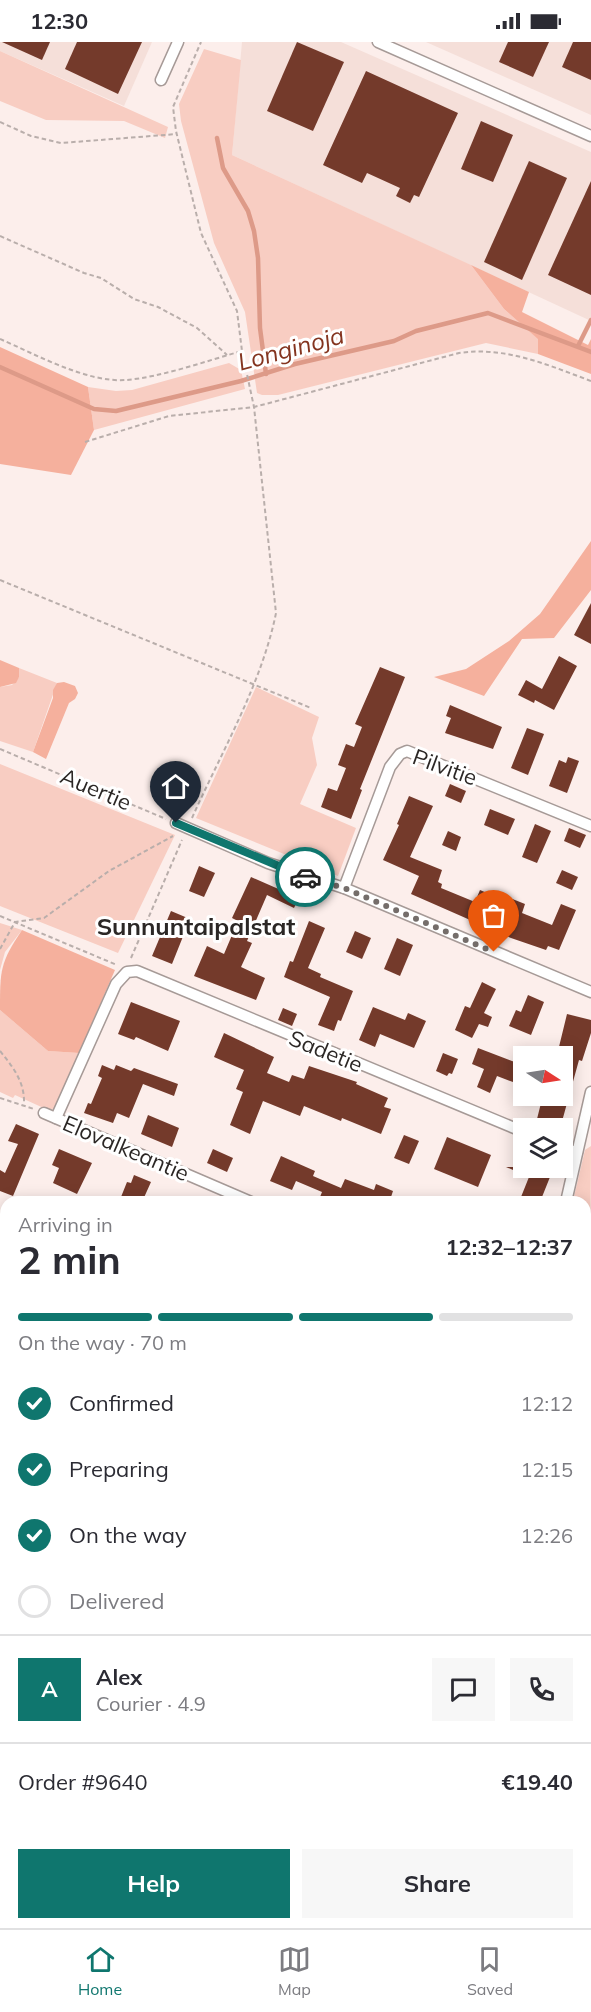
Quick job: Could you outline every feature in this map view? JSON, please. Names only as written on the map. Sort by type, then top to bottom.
[{"type":"street","points":[[161,80],[178,42]]},
{"type":"street","points":[[378,42],[591,136]]},
{"type":"street","name":"Pilvitie","points":[[344,888],[390,767],[400,753],[407,751],[591,826]]},
{"type":"street","points":[[176,823],[268,862],[344,888],[591,992]]},
{"type":"street","name":"Sadetie","points":[[128,972],[136,971],[513,1127]]},
{"type":"street","points":[[56,1118],[116,984],[128,972]]},
{"type":"street","points":[[567,1196],[591,1092]]},
{"type":"street","name":"Elovalkeantie","points":[[44,1113],[237,1196]]},
{"type":"street","points":[[573,1151],[577,1152]]},
{"type":"path","points":[[201,42],[173,107],[177,134],[201,233],[237,311],[242,351],[254,407],[276,613],[271,638],[252,685]]},
{"type":"path","points":[[0,122],[31,136],[61,143],[170,137],[177,134]]},
{"type":"path","points":[[0,236],[84,273],[101,278],[134,299],[146,301],[167,312],[197,328],[227,355]]},
{"type":"path","points":[[0,339],[87,374],[125,380],[183,368],[242,351]]},
{"type":"path","points":[[85,442],[169,416],[254,407],[459,353],[479,350],[527,358],[591,381]]},
{"type":"path","points":[[0,580],[311,708]]},
{"type":"path","name":"Auertie","points":[[0,749],[176,823]]},
{"type":"path","points":[[15,922],[44,918],[108,872],[187,827]]},
{"type":"path","points":[[0,916],[114,962],[128,972]]},
{"type":"path","points":[[0,949],[15,922]]},
{"type":"path","points":[[0,1051],[22,1083],[25,1092],[24,1104]]},
{"type":"path","name":"Elovalkeantie","points":[[0,1098],[24,1104],[44,1113]]},
{"type":"shaded area","points":[[0,42],[152,42],[124,106],[0,51]]},
{"type":"shaded area","points":[[242,42],[341,42],[591,152],[591,321],[232,155]]},
{"type":"shaded area","points":[[426,42],[591,42],[591,115]]},
{"type":"shaded area","points":[[204,49],[241,60],[232,155],[471,265],[504,309],[539,339],[538,354],[486,343],[278,395],[257,393],[245,312],[214,243],[181,121],[179,104]]},
{"type":"shaded area","points":[[0,51],[168,127],[165,138],[124,121],[46,120],[0,101]]},
{"type":"shaded area","points":[[471,265],[529,292],[522,312],[588,345],[591,339],[591,374],[538,354],[538,339],[504,309]]},
{"type":"shaded area","points":[[0,347],[88,387],[94,430],[71,475],[0,464]]},
{"type":"shaded area","points":[[229,363],[241,370],[245,389],[94,430],[88,387],[116,391],[132,390]]},
{"type":"shaded area","points":[[591,541],[591,590],[554,638],[522,639],[484,696],[434,677],[466,669],[509,641],[540,614]]},
{"type":"shaded area","points":[[0,660],[19,668],[16,683],[0,687]]},
{"type":"shaded area","points":[[19,668],[57,683],[33,752],[0,741],[0,687],[12,685],[19,677]]},
{"type":"shaded area","points":[[64,682],[75,686],[78,693],[69,703],[46,759],[33,752],[53,698],[53,690],[57,683]]},
{"type":"shaded area","points":[[256,687],[319,717],[312,738],[317,765],[300,804],[356,828],[338,876],[196,818]]},
{"type":"shaded area","points":[[0,764],[175,835],[118,953],[0,906]]},
{"type":"shaded area","points":[[0,923],[22,930],[5,952],[0,970]]},
{"type":"shaded area","points":[[22,930],[115,970],[79,1053],[48,1051],[0,1010],[0,985],[5,959]]},
{"type":"shaded area","points":[[0,1010],[48,1051],[79,1053],[56,1108],[48,1110],[15,1095],[13,1098],[0,1092]]},
{"type":"shaded area","points":[[591,1146],[591,1196],[574,1196],[585,1150]]},
{"type":"building","points":[[2,42],[50,42],[42,60]]},
{"type":"building","points":[[77,42],[142,42],[118,94],[65,69]]},
{"type":"building","points":[[297,42],[344,62],[313,131],[267,111]]},
{"type":"building","points":[[508,42],[549,42],[533,77],[499,62]]},
{"type":"building","points":[[573,42],[591,42],[591,80],[562,67]]},
{"type":"building","points":[[366,71],[458,113],[419,197],[414,195],[410,203],[396,196],[400,188],[367,173],[362,183],[323,165]]},
{"type":"building","points":[[481,121],[513,135],[493,182],[461,169]]},
{"type":"building","points":[[529,161],[567,178],[522,280],[484,262]]},
{"type":"building","points":[[591,181],[591,295],[548,275]]},
{"type":"building","points":[[591,603],[591,644],[574,635]]},
{"type":"building","points":[[559,656],[577,666],[554,710],[535,700],[534,703],[518,695],[526,680],[542,689]]},
{"type":"building","points":[[380,667],[405,677],[360,789],[362,790],[351,819],[321,807],[328,788],[337,791],[346,768],[338,765],[346,744],[354,747],[362,727],[355,724]]},
{"type":"building","points":[[450,705],[502,727],[493,749],[445,733],[451,718],[446,716]]},
{"type":"building","points":[[527,728],[544,734],[528,775],[511,768]]},
{"type":"building","points":[[568,757],[579,761],[567,793],[549,786],[559,760],[566,763]]},
{"type":"building","points":[[450,784],[466,791],[461,803],[445,796]]},
{"type":"building","points":[[409,796],[433,806],[410,857],[442,870],[438,882],[442,884],[441,888],[475,902],[480,890],[503,900],[505,896],[525,904],[522,913],[552,925],[561,904],[576,910],[559,950],[548,946],[546,950],[511,938],[411,894],[419,876],[383,860]]},
{"type":"building","points":[[490,809],[515,819],[508,835],[484,825]]},
{"type":"building","points":[[535,824],[551,831],[537,863],[522,857]]},
{"type":"building","points":[[569,828],[586,835],[580,848],[564,841]]},
{"type":"building","points":[[448,831],[461,837],[456,851],[442,845]]},
{"type":"building","points":[[199,866],[215,873],[204,897],[189,891]]},
{"type":"building","points":[[562,870],[578,877],[572,890],[556,883]]},
{"type":"building","points":[[251,877],[283,891],[288,880],[304,887],[294,908],[267,895],[247,941],[252,943],[241,967],[265,978],[256,1000],[194,976],[207,946],[224,954],[238,921],[232,918]]},
{"type":"building","points":[[171,911],[190,919],[172,964],[152,956]]},
{"type":"building","points":[[309,921],[325,928],[308,968],[321,974],[320,977],[353,991],[341,1021],[338,1020],[334,1031],[318,1025],[330,997],[284,977],[290,961],[293,962]]},
{"type":"building","points":[[355,931],[371,938],[362,959],[346,952]]},
{"type":"building","points":[[397,938],[413,945],[400,976],[384,969]]},
{"type":"building","points":[[482,982],[496,989],[484,1013],[492,1017],[488,1027],[479,1024],[472,1038],[455,1030],[465,1006],[470,1008]]},
{"type":"building","points":[[528,995],[544,1002],[531,1035],[509,1026],[516,1010],[521,1012]]},
{"type":"building","points":[[131,1002],[180,1021],[168,1051],[136,1037],[134,1040],[118,1034]]},
{"type":"building","points":[[373,1007],[405,1020],[408,1013],[426,1021],[414,1048],[380,1034],[375,1047],[359,1040]]},
{"type":"building","points":[[283,1008],[297,1014],[292,1026],[278,1020]]},
{"type":"building","points":[[567,1014],[591,1020],[591,1033],[582,1061],[579,1060],[573,1082],[573,1046],[559,1046]]},
{"type":"building","points":[[224,1033],[274,1057],[267,1073],[289,1082],[292,1075],[304,1079],[309,1066],[357,1082],[356,1084],[388,1098],[384,1107],[391,1109],[381,1134],[304,1106],[300,1116],[263,1101],[250,1134],[230,1125],[243,1092],[236,1089],[244,1070],[214,1057]]},
{"type":"building","points":[[478,1048],[513,1061],[513,1082],[497,1076],[490,1093],[477,1087],[484,1069],[472,1064]]},
{"type":"building","points":[[443,1053],[458,1059],[452,1074],[449,1073],[447,1076],[436,1071]]},
{"type":"building","points":[[102,1065],[114,1070],[116,1065],[131,1071],[134,1068],[178,1084],[174,1096],[143,1084],[129,1118],[117,1113],[113,1123],[84,1113],[88,1103],[91,1104],[102,1078],[98,1076]]},
{"type":"building","points":[[540,1106],[566,1106],[563,1118],[537,1118]]},
{"type":"building","points":[[148,1115],[179,1128],[172,1147],[141,1134]]},
{"type":"building","points":[[16,1124],[39,1134],[13,1196],[0,1191],[0,1170],[5,1173],[18,1144],[8,1141]]},
{"type":"building","points":[[404,1135],[419,1141],[409,1164],[394,1158]]},
{"type":"building","points":[[447,1137],[491,1155],[478,1187],[434,1169]]},
{"type":"building","points":[[59,1149],[92,1163],[77,1194],[53,1183],[59,1168],[52,1165]]},
{"type":"building","points":[[213,1149],[233,1158],[227,1172],[207,1163]]},
{"type":"building","points":[[281,1156],[315,1171],[313,1176],[341,1188],[345,1179],[374,1190],[376,1184],[393,1191],[391,1196],[320,1196],[322,1192],[296,1181],[292,1190],[270,1181]]},
{"type":"building","points":[[134,1175],[151,1182],[145,1196],[121,1196],[127,1182],[131,1183]]},
{"type":"building","points":[[529,1178],[550,1178],[542,1196],[521,1196]]},
{"type":"waterway","points":[[217,138],[223,168],[248,211],[254,231],[258,258],[260,328],[266,374]]},
{"type":"waterway","name":"Longinoja","points":[[0,367],[94,409],[116,411],[241,381],[295,364],[394,341],[416,331],[488,313],[591,352]]},
{"type":"waterway","points":[[578,346],[591,320]]},
{"type":"way so far","points":[[305,877],[344,888],[494,952]]},
{"type":"district","name":"Sunnuntaipalstat","points":[[196,927]]},
{"type":"route","points":[[176,823],[305,877]]}]
